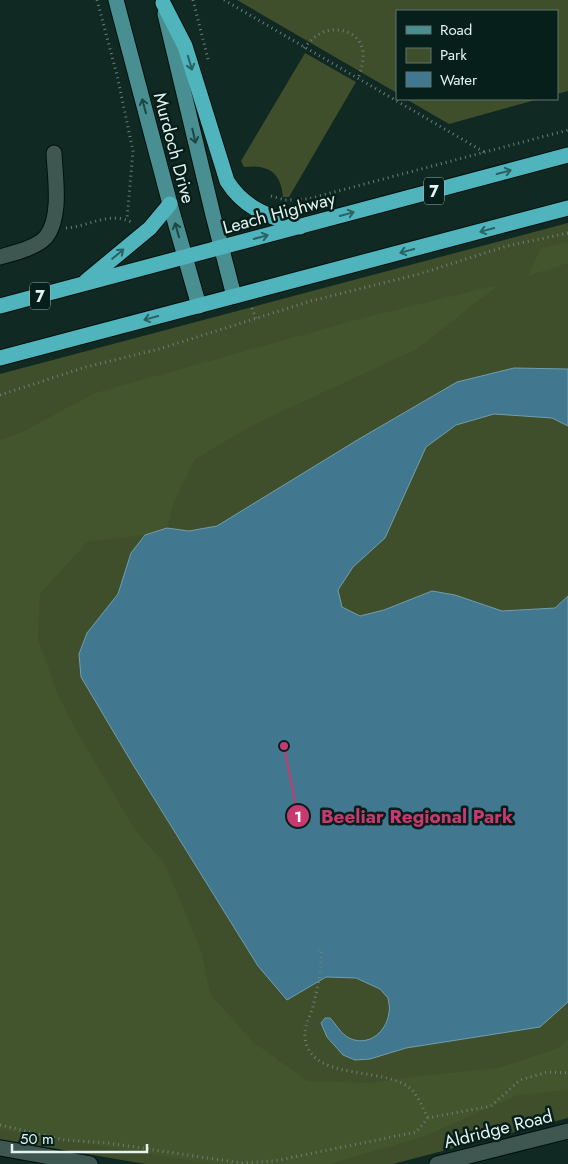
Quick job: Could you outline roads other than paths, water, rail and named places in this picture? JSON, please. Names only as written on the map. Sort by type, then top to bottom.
[{"type":"highway","points":[[162,2],[184,46],[227,181],[238,196],[258,212],[300,227]]},
{"type":"highway","name":"Leach Highway","points":[[0,306],[568,155]]},
{"type":"highway","points":[[81,285],[150,228],[170,204]]},
{"type":"highway","points":[[0,358],[568,208]]},
{"type":"main road","name":"Murdoch Drive","points":[[116,0],[199,306]]},
{"type":"main road","name":"Murdoch Drive","points":[[162,2],[234,296]]},
{"type":"street","points":[[0,256],[26,250],[45,237],[54,222],[56,200],[54,153]]},
{"type":"street","name":"Aldridge Road","points":[[438,1164],[568,1131]]},
{"type":"street","points":[[0,1148],[90,1164]]},
{"type":"water","points":[[514,368],[568,369],[568,426],[552,418],[494,414],[456,425],[426,447],[385,538],[353,567],[338,590],[342,607],[360,616],[384,610],[432,591],[455,595],[502,611],[555,608],[568,596],[568,1002],[540,1027],[406,1048],[370,1059],[355,1060],[343,1055],[327,1037],[321,1023],[325,1018],[330,1018],[349,1038],[363,1041],[369,1039],[384,1027],[389,1010],[388,998],[380,989],[356,978],[326,977],[287,1000],[258,966],[132,763],[81,677],[79,654],[87,633],[118,594],[131,553],[145,535],[167,528],[189,531],[217,526],[359,439],[457,382]]},
{"type":"place","name":"Beeliar Regional Park","points":[[284,746]]}]
